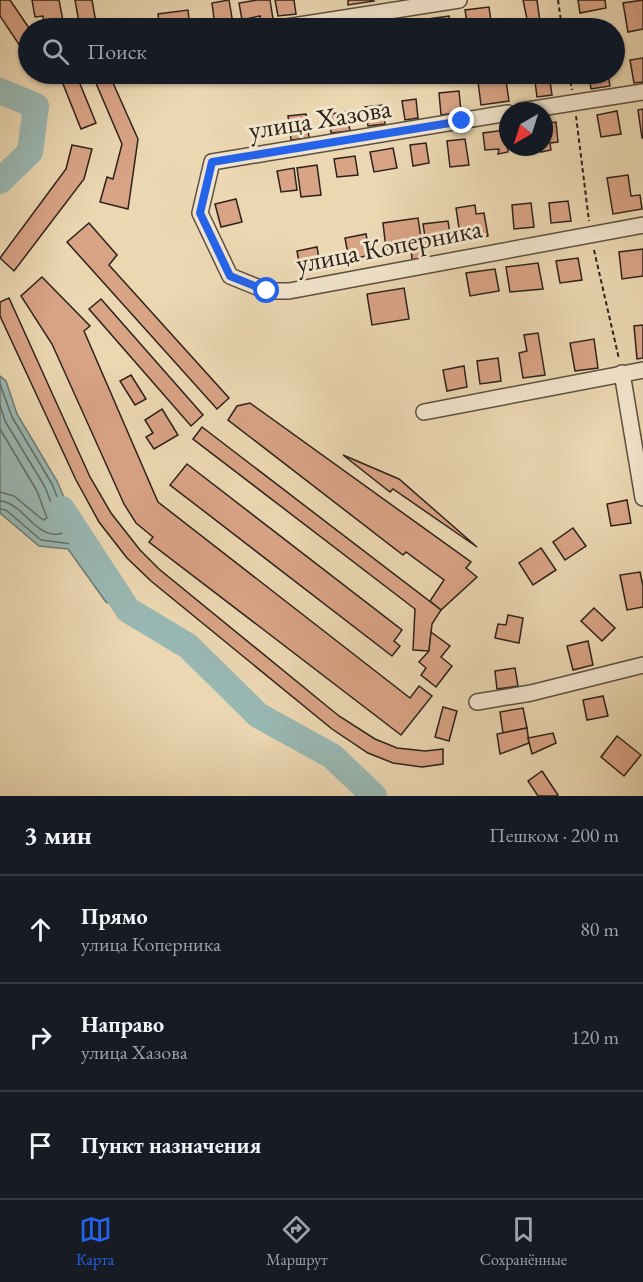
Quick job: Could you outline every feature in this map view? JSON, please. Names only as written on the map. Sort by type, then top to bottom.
[{"type":"street","points":[[344,18],[459,0]]},
{"type":"street","points":[[553,106],[643,92]]},
{"type":"street","name":"улица Хазова","points":[[212,162],[499,114]]},
{"type":"street","name":"улица Коперника","points":[[212,162],[200,213],[230,276],[267,291],[289,291],[643,225]]},
{"type":"street","points":[[424,412],[643,370]]},
{"type":"street","points":[[622,373],[643,498]]},
{"type":"street","points":[[477,702],[531,693],[643,665]]},
{"type":"path","points":[[558,0],[561,18]]},
{"type":"water","points":[[0,376],[6,381],[17,414],[57,481],[83,542],[106,571],[128,610],[106,602],[68,549],[39,546],[0,513]]},
{"type":"building","points":[[0,0],[10,0],[22,18],[18,18],[18,43],[0,16]]},
{"type":"building","points":[[32,0],[59,0],[62,18],[35,17]]},
{"type":"building","points":[[75,0],[92,0],[95,18],[78,18]]},
{"type":"building","points":[[229,0],[232,18],[214,18],[212,3]]},
{"type":"building","points":[[270,0],[273,18],[260,18],[260,16],[242,18],[239,3]]},
{"type":"building","points":[[275,0],[294,0],[296,14],[278,16]]},
{"type":"building","points":[[348,0],[373,0],[374,1],[348,5]]},
{"type":"building","points":[[523,0],[537,0],[539,18],[527,18]]},
{"type":"building","points":[[578,0],[605,0],[606,8],[580,13]]},
{"type":"building","points":[[643,0],[643,29],[628,32],[623,3]]},
{"type":"building","points":[[489,7],[491,18],[466,18],[465,10]]},
{"type":"building","points":[[188,10],[189,18],[159,18],[158,14]]},
{"type":"building","points":[[643,58],[643,82],[634,83],[630,60]]},
{"type":"building","points":[[63,84],[80,84],[96,123],[81,129]]},
{"type":"building","points":[[96,84],[113,84],[138,139],[128,209],[100,202],[107,177],[113,179],[122,144]]},
{"type":"building","points":[[478,84],[506,84],[509,101],[481,105]]},
{"type":"building","points":[[535,84],[550,84],[552,95],[537,97]]},
{"type":"building","points":[[590,84],[610,84],[610,86],[591,89]]},
{"type":"building","points":[[459,91],[461,112],[441,115],[439,93]]},
{"type":"building","points":[[416,99],[418,118],[405,120],[402,101]]},
{"type":"building","points":[[383,105],[385,124],[368,126],[365,107]]},
{"type":"building","points":[[643,109],[643,138],[642,138],[638,110]]},
{"type":"building","points":[[617,111],[621,134],[601,137],[597,115]]},
{"type":"building","points":[[347,112],[350,131],[331,133],[329,114]]},
{"type":"building","points":[[306,114],[309,138],[291,140],[288,116]]},
{"type":"building","points":[[553,122],[556,122],[558,142],[553,143]]},
{"type":"building","points":[[499,131],[499,149],[485,150],[483,133]]},
{"type":"building","points":[[465,139],[469,165],[450,167],[447,141]]},
{"type":"building","points":[[426,143],[429,163],[413,166],[410,145]]},
{"type":"building","points":[[72,145],[92,149],[84,179],[14,271],[0,258],[66,169]]},
{"type":"building","points":[[393,148],[397,168],[374,172],[370,152]]},
{"type":"building","points":[[355,156],[358,175],[337,177],[334,159]]},
{"type":"building","points":[[317,165],[321,195],[301,197],[297,168]]},
{"type":"building","points":[[294,168],[297,190],[281,192],[277,171]]},
{"type":"building","points":[[628,175],[631,196],[640,195],[642,209],[613,214],[607,178]]},
{"type":"building","points":[[236,199],[242,222],[221,227],[215,204]]},
{"type":"building","points":[[568,201],[571,221],[551,223],[549,203]]},
{"type":"building","points":[[531,203],[534,227],[514,229],[512,205]]},
{"type":"building","points":[[475,205],[476,214],[484,213],[488,236],[461,241],[456,208]]},
{"type":"building","points":[[418,218],[424,258],[412,260],[411,246],[386,249],[383,223]]},
{"type":"building","points":[[448,221],[451,240],[426,243],[423,224]]},
{"type":"building","points":[[89,223],[117,255],[109,265],[229,398],[217,409],[67,242]]},
{"type":"building","points":[[366,234],[370,255],[349,260],[345,238]]},
{"type":"building","points":[[317,247],[320,264],[300,268],[297,251]]},
{"type":"building","points":[[643,249],[643,276],[622,279],[619,252]]},
{"type":"building","points":[[578,258],[582,280],[560,283],[556,261]]},
{"type":"building","points":[[538,263],[543,289],[510,292],[506,267]]},
{"type":"building","points":[[495,269],[499,291],[470,296],[466,273]]},
{"type":"building","points":[[42,277],[90,326],[84,331],[158,502],[410,698],[419,686],[432,696],[401,735],[149,542],[153,537],[136,523],[124,504],[52,344],[21,296]]},
{"type":"building","points":[[404,288],[409,319],[372,325],[367,294]]},
{"type":"building","points":[[9,298],[90,477],[111,513],[140,550],[159,569],[339,716],[375,739],[397,748],[425,751],[443,749],[443,764],[422,767],[393,763],[368,753],[332,729],[151,581],[127,558],[99,522],[76,480],[0,316],[0,302]]},
{"type":"building","points":[[101,299],[203,415],[191,426],[89,309]]},
{"type":"building","points":[[643,325],[643,358],[637,359],[634,326]]},
{"type":"building","points":[[538,333],[545,375],[523,378],[519,353],[527,351],[524,335]]},
{"type":"building","points":[[594,339],[598,368],[575,371],[570,343]]},
{"type":"building","points":[[498,358],[501,381],[480,384],[477,361]]},
{"type":"building","points":[[464,366],[467,387],[447,391],[443,370]]},
{"type":"building","points":[[131,375],[146,399],[135,405],[120,381]]},
{"type":"building","points":[[250,403],[471,562],[466,568],[477,577],[441,610],[430,601],[444,580],[406,552],[403,555],[228,420],[237,406]]},
{"type":"building","points":[[162,409],[178,435],[154,449],[146,437],[153,433],[145,420]]},
{"type":"building","points":[[202,427],[441,610],[432,624],[429,651],[413,650],[415,609],[193,439]]},
{"type":"building","points":[[343,455],[399,479],[477,547],[393,489],[390,492]]},
{"type":"building","points":[[187,464],[402,630],[394,641],[400,646],[392,656],[170,485]]},
{"type":"building","points":[[627,500],[631,523],[611,526],[607,504]]},
{"type":"building","points":[[573,528],[586,546],[565,560],[553,542]]},
{"type":"building","points":[[541,548],[556,570],[533,585],[519,563]]},
{"type":"building","points":[[640,572],[643,607],[627,610],[620,575]]},
{"type":"building","points":[[594,608],[615,628],[602,641],[581,621]]},
{"type":"building","points":[[508,615],[523,618],[519,643],[495,638],[498,624],[506,625]]},
{"type":"building","points":[[431,632],[450,646],[441,657],[452,666],[436,687],[421,675],[426,668],[419,662],[429,651]]},
{"type":"building","points":[[588,641],[593,665],[573,670],[567,646]]},
{"type":"building","points":[[515,668],[518,686],[497,689],[495,671]]},
{"type":"building","points":[[603,696],[608,716],[587,720],[583,700]]},
{"type":"building","points":[[443,707],[457,711],[449,741],[435,737]]},
{"type":"building","points":[[523,708],[527,728],[503,733],[500,712]]},
{"type":"building","points":[[527,728],[529,743],[500,754],[497,734]]},
{"type":"building","points":[[553,733],[556,743],[532,754],[528,738]]},
{"type":"building","points":[[617,736],[641,755],[624,776],[601,757]]},
{"type":"building","points":[[542,771],[557,796],[538,796],[528,781]]},
{"type":"waterway","points":[[0,91],[36,106],[30,152],[0,181]]},
{"type":"waterway","points":[[62,509],[128,610],[188,646],[258,715],[332,756],[374,796]]},
{"type":"route","points":[[267,291],[230,276],[200,213],[212,162],[462,121]]}]
